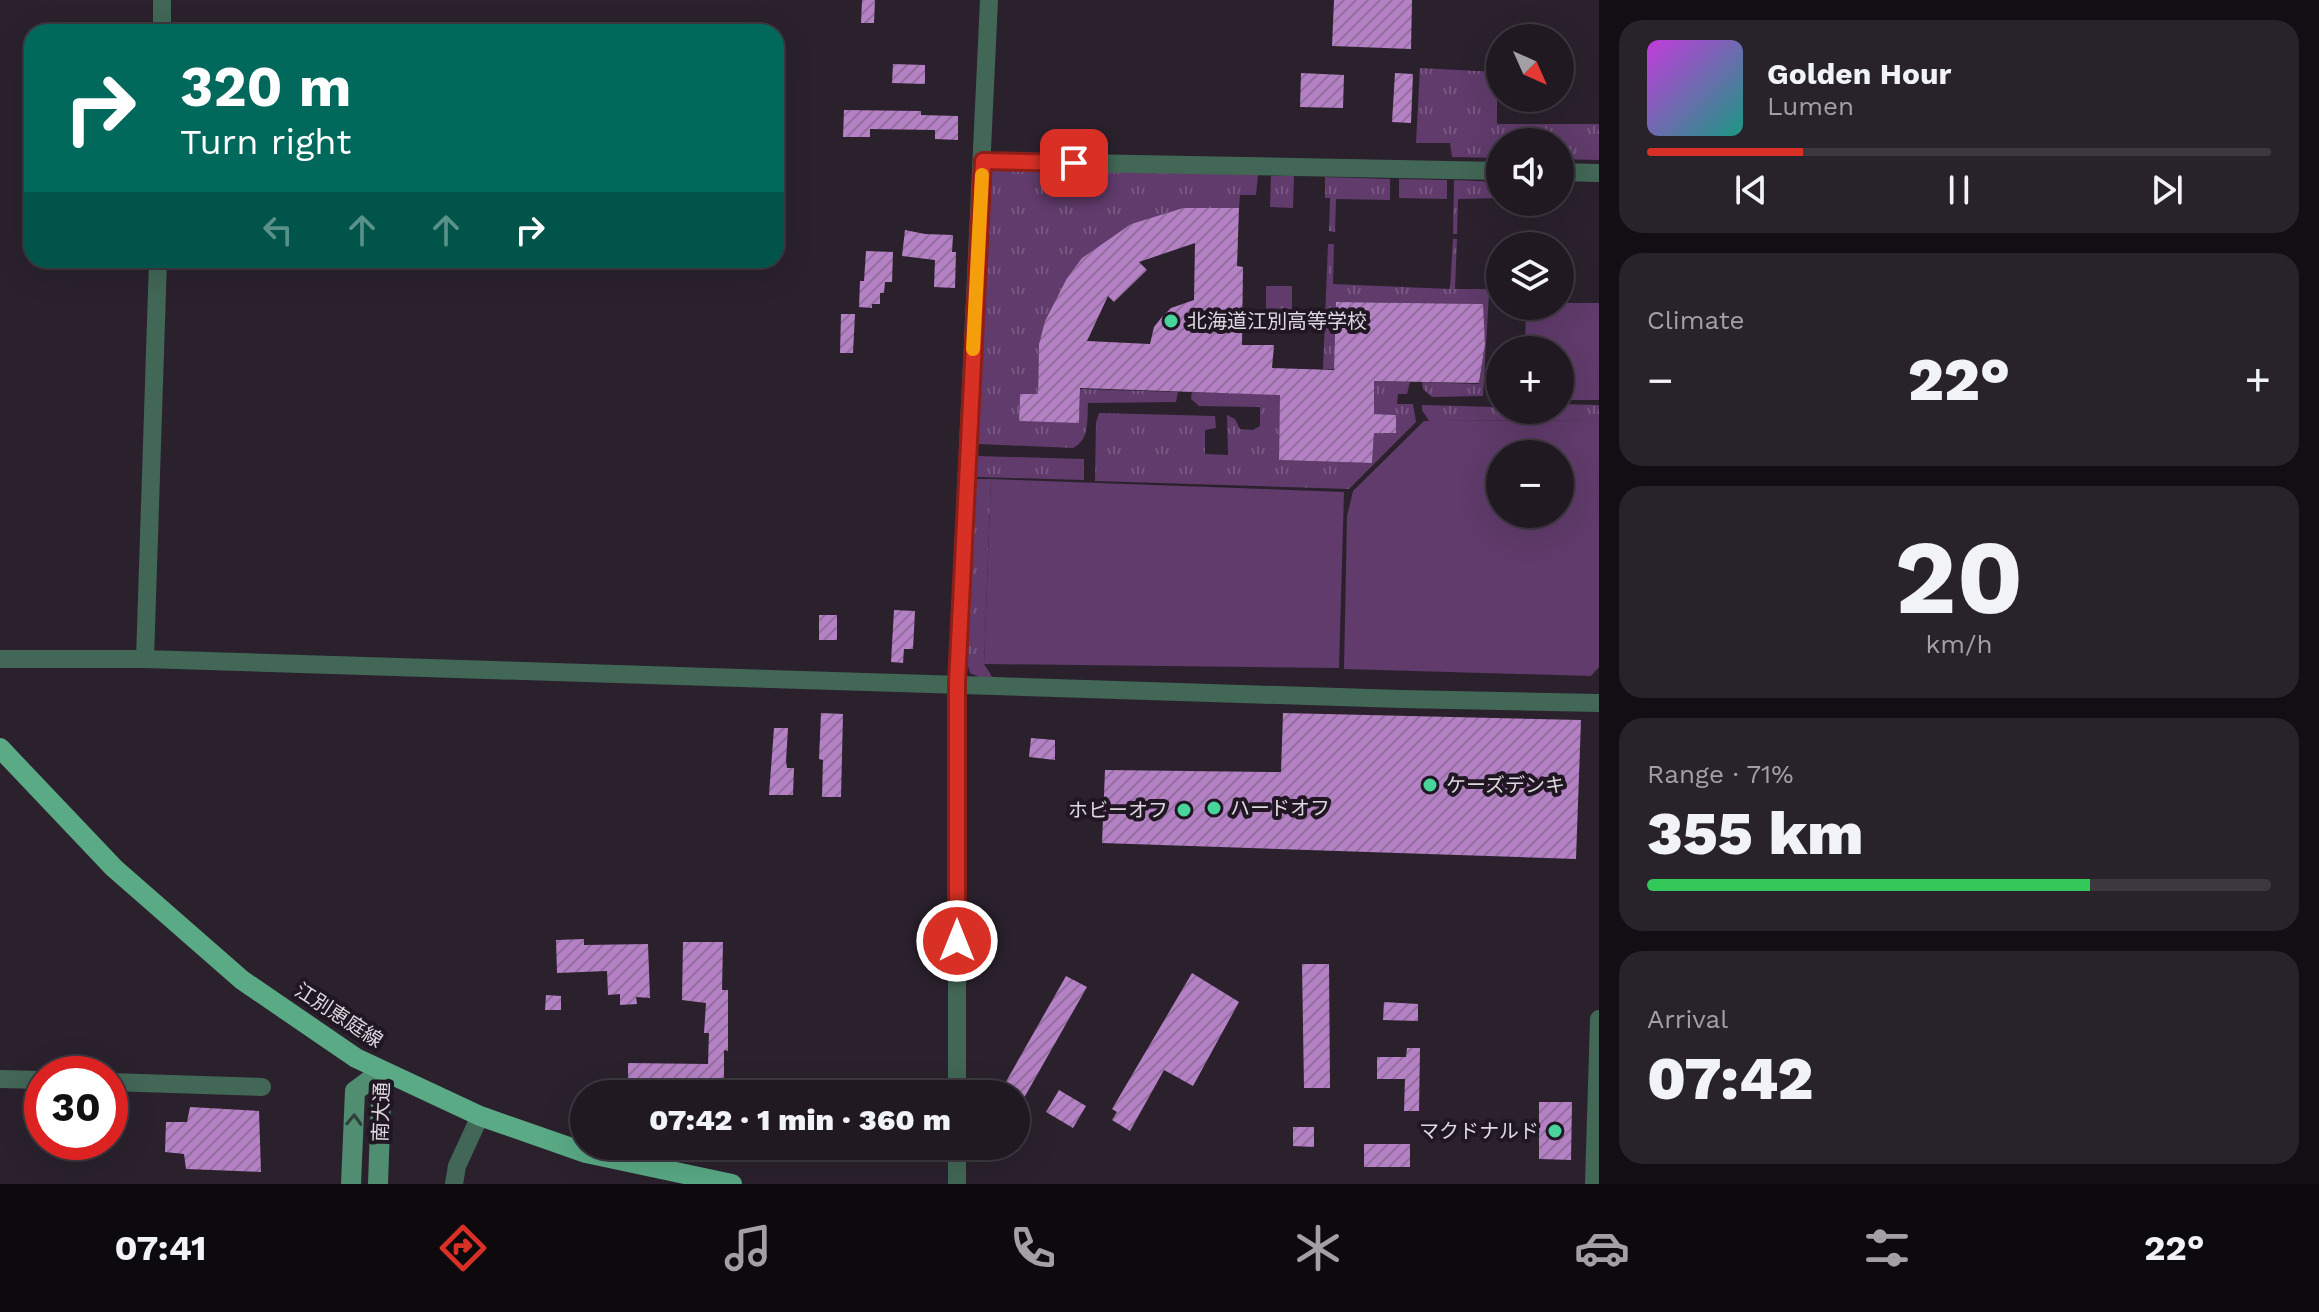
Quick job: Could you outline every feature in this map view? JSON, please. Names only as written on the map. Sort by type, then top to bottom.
[{"type":"main road","name":"江別恵庭線","points":[[0,748],[114,868],[242,980],[356,1058],[480,1116],[586,1153],[732,1184]]},
{"type":"main road","name":"南大通","points":[[351,1184],[355,1091],[382,1071]]},
{"type":"main road","name":"南大通","points":[[378,1184],[382,1071]]},
{"type":"street","points":[[162,0],[162,24]]},
{"type":"street","points":[[957,1080],[957,683],[989,0]]},
{"type":"street","points":[[983,161],[1486,171]]},
{"type":"street","points":[[1574,172],[1599,173]]},
{"type":"street","points":[[145,659],[158,268]]},
{"type":"street","points":[[0,659],[145,659],[1599,703]]},
{"type":"street","points":[[1594,1184],[1599,1019]]},
{"type":"street","points":[[0,1079],[24,1080]]},
{"type":"street","points":[[128,1083],[262,1087]]},
{"type":"street","points":[[454,1184],[457,1166],[480,1116]]},
{"type":"street","points":[[957,1160],[957,1184]]},
{"type":"green space","points":[[1420,68],[1486,71],[1486,112],[1497,112],[1497,124],[1599,124],[1599,160],[1574,159],[1574,128],[1486,128],[1486,158],[1452,157],[1450,143],[1416,143]]},
{"type":"green space","points":[[996,168],[1258,175],[1256,195],[1240,195],[1239,208],[1183,208],[1131,224],[1082,258],[1067,278],[1045,321],[1039,344],[1038,394],[1020,395],[1019,421],[1079,422],[1080,389],[1178,392],[1176,402],[1088,403],[1085,434],[1073,448],[978,444],[990,173]]},
{"type":"green space","points":[[1271,176],[1294,176],[1293,208],[1270,207]]},
{"type":"green space","points":[[1325,177],[1390,179],[1390,200],[1336,199],[1335,232],[1329,231],[1330,198],[1325,198]]},
{"type":"green space","points":[[1399,179],[1447,180],[1447,199],[1399,198]]},
{"type":"green space","points":[[1454,180],[1486,181],[1486,198],[1458,199],[1457,234],[1453,234]]},
{"type":"green space","points":[[1453,239],[1457,239],[1455,289],[1486,289],[1487,320],[1483,396],[1432,397],[1423,389],[1422,382],[1479,384],[1485,344],[1482,304],[1337,302],[1334,369],[1323,369],[1328,244],[1334,244],[1333,284],[1450,289]]},
{"type":"green space","points":[[1266,286],[1292,286],[1292,310],[1266,310]]},
{"type":"green space","points":[[1574,303],[1599,303],[1599,400],[1574,400],[1574,336],[1525,336],[1526,320],[1574,320]]},
{"type":"green space","points":[[1331,380],[1410,382],[1407,394],[1398,394],[1397,404],[1413,404],[1416,422],[1349,489],[1095,481],[1096,422],[1099,413],[1215,416],[1216,428],[1205,430],[1205,454],[1228,455],[1227,415],[1235,419],[1240,429],[1253,430],[1260,426],[1260,407],[1199,406],[1191,399],[1192,392],[1270,394],[1281,391],[1279,460],[1372,463],[1374,433],[1396,433],[1396,415],[1374,414]]},
{"type":"green space","points":[[1574,404],[1599,405],[1599,420],[1574,420]]},
{"type":"green space","points":[[1422,405],[1486,407],[1486,421],[1429,421]]},
{"type":"green space","points":[[1574,420],[1599,420],[1599,667],[1591,676],[1344,669],[1347,516],[1353,491],[1424,421],[1574,424]]},
{"type":"green space","points":[[977,456],[1084,459],[1084,480],[976,477]]},
{"type":"green space","points":[[976,479],[991,479],[984,664],[992,677],[970,673],[967,663]]},
{"type":"green space","points":[[991,479],[1344,492],[1339,668],[984,664]]},
{"type":"building","points":[[862,0],[875,0],[874,23],[861,23]]},
{"type":"building","points":[[1334,0],[1412,0],[1411,49],[1332,46]]},
{"type":"building","points":[[893,64],[925,65],[925,84],[892,83]]},
{"type":"building","points":[[1301,73],[1344,75],[1343,108],[1300,107]]},
{"type":"building","points":[[1395,73],[1413,74],[1411,123],[1392,122]]},
{"type":"building","points":[[844,110],[921,111],[921,115],[958,116],[958,140],[935,139],[935,130],[870,129],[870,137],[843,137]]},
{"type":"building","points":[[1183,208],[1239,208],[1237,266],[1243,267],[1242,345],[1274,345],[1272,368],[1334,370],[1336,302],[1483,304],[1485,344],[1479,383],[1374,381],[1374,414],[1396,415],[1396,433],[1374,433],[1372,463],[1279,460],[1280,395],[1080,388],[1079,423],[1019,421],[1020,394],[1038,394],[1039,344],[1045,321],[1067,278],[1082,258],[1131,224]],"holes":[[[1195,243],[1194,300],[1171,308],[1154,327],[1150,344],[1087,341],[1108,296],[1114,302],[1147,270],[1139,262]]]},
{"type":"building","points":[[905,230],[953,235],[955,288],[934,287],[935,260],[902,256]]},
{"type":"building","points":[[866,251],[893,252],[892,282],[885,282],[884,293],[880,293],[880,304],[872,304],[872,308],[859,307]]},
{"type":"building","points":[[841,314],[855,314],[853,353],[840,353]]},
{"type":"building","points":[[894,610],[915,611],[913,649],[904,649],[903,663],[891,662]]},
{"type":"building","points":[[819,615],[837,615],[837,640],[819,640]]},
{"type":"building","points":[[821,713],[843,714],[841,797],[822,797],[823,760],[819,759]]},
{"type":"building","name":"ケーズデンキ","points":[[1283,713],[1581,720],[1576,859],[1102,843],[1105,770],[1281,772]]},
{"type":"building","points":[[774,728],[788,728],[786,761],[787,768],[794,768],[793,795],[769,795]]},
{"type":"building","points":[[1031,738],[1055,740],[1055,760],[1029,757]]},
{"type":"building","points":[[584,939],[584,945],[648,944],[650,998],[636,997],[637,1004],[620,1005],[620,994],[608,995],[607,971],[557,973],[556,940]]},
{"type":"building","points":[[683,942],[723,942],[722,990],[728,990],[728,1051],[724,1050],[724,1080],[607,1080],[628,1079],[628,1063],[708,1064],[709,1033],[704,1033],[706,1003],[682,1000]]},
{"type":"building","points":[[1302,964],[1329,964],[1330,1088],[1304,1088]]},
{"type":"building","points":[[1192,973],[1239,1002],[1193,1086],[1164,1070],[1130,1131],[1112,1120],[1117,1112],[1112,1109]]},
{"type":"building","points":[[1066,976],[1087,987],[1030,1087],[1030,1080],[1007,1080]]},
{"type":"building","points":[[546,995],[561,996],[561,1010],[545,1010]]},
{"type":"building","points":[[1384,1002],[1418,1004],[1418,1021],[1383,1020]]},
{"type":"building","points":[[1407,1048],[1420,1048],[1419,1111],[1404,1111],[1405,1079],[1377,1079],[1377,1057],[1406,1057]]},
{"type":"building","points":[[1059,1090],[1086,1106],[1073,1128],[1046,1112]]},
{"type":"building","name":"マクドナルド","points":[[1539,1102],[1572,1102],[1571,1160],[1539,1159]]},
{"type":"building","points":[[190,1107],[259,1111],[261,1172],[186,1169],[184,1154],[165,1152],[166,1122],[187,1122]]},
{"type":"building","points":[[1293,1127],[1314,1127],[1314,1147],[1293,1146]]},
{"type":"building","points":[[1364,1144],[1410,1144],[1410,1167],[1364,1167]]},
{"type":"slow traffic","points":[[973,349],[982,175]]},
{"type":"place","name":"北海道江別高等学校","points":[[1171,321]]},
{"type":"place","name":"ケーズデンキ","points":[[1430,785]]},
{"type":"place","name":"ハードオフ","points":[[1214,808]]},
{"type":"place","name":"ホビーオフ","points":[[1184,810]]},
{"type":"place","name":"マクドナルド","points":[[1555,1131]]},
{"type":"route","points":[[957,941],[957,683],[983,161],[1074,163]]}]
